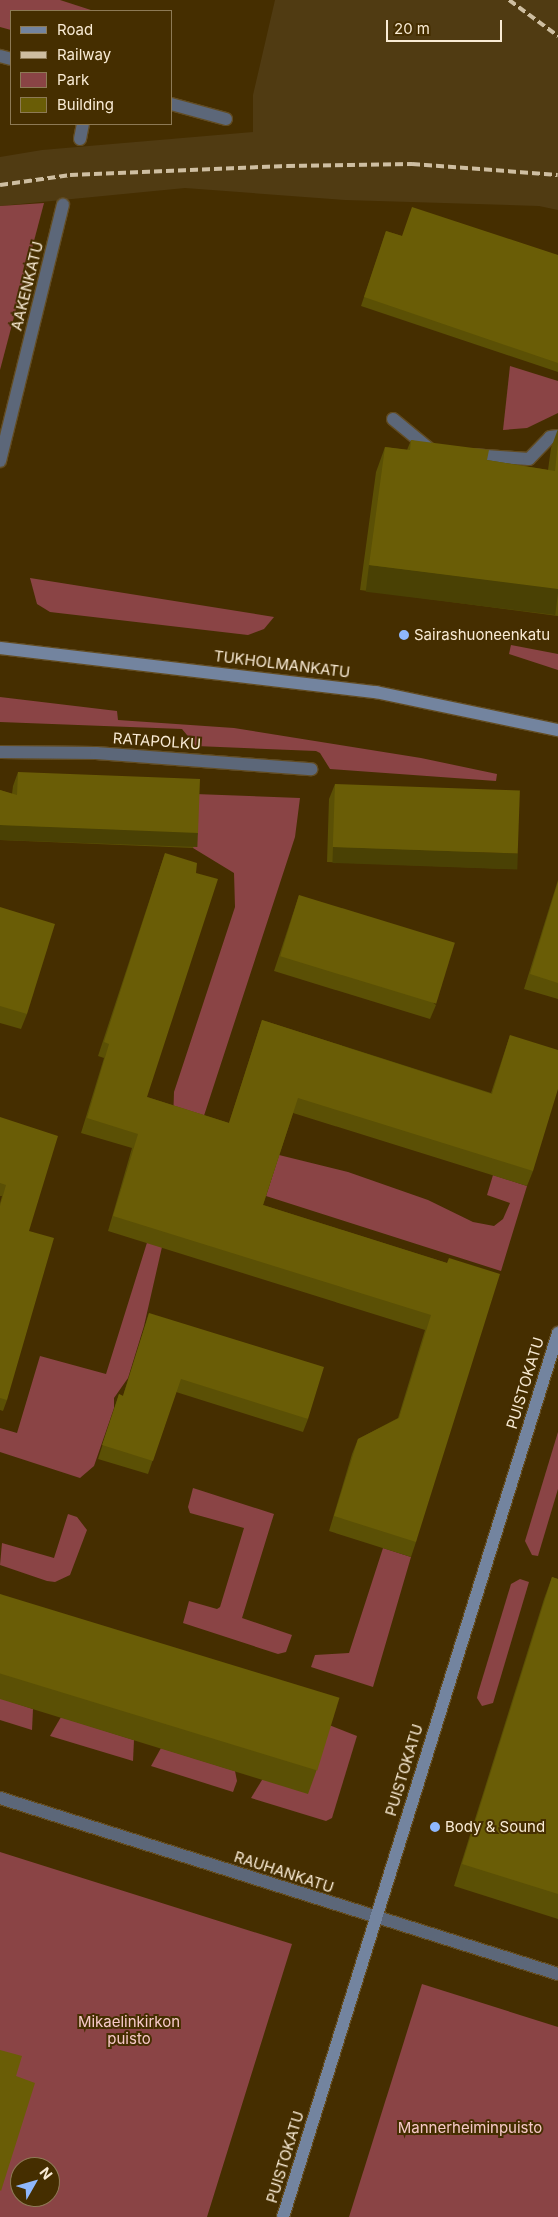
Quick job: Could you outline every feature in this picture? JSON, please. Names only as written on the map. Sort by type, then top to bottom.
[{"type":"main road","name":"TUKHOLMANKATU","points":[[0,648],[376,692],[558,730]]},
{"type":"main road","name":"PUISTOKATU","points":[[283,2217],[558,1333]]},
{"type":"street","points":[[172,104],[226,119]]},
{"type":"street","points":[[80,139],[83,125]]},
{"type":"street","name":"AAKENKATU","points":[[0,461],[63,205]]},
{"type":"street","points":[[393,419],[433,452],[443,453]]},
{"type":"street","points":[[462,454],[529,459],[550,437],[558,436]]},
{"type":"street","name":"RATAPOLKU","points":[[0,752],[96,753],[311,769]]},
{"type":"street","name":"RAUHANKATU","points":[[0,1798],[558,1974]]},
{"type":"shaded area","points":[[275,0],[558,0],[558,210],[539,206],[345,200],[185,188],[0,206],[0,157],[42,150],[253,132],[253,95]]},
{"type":"green space","points":[[0,0],[60,0],[91,10],[10,10],[10,30],[0,27]]},
{"type":"green space","points":[[44,203],[0,370],[0,206]]},
{"type":"green space","points":[[510,366],[558,381],[558,413],[527,428],[503,430]]},
{"type":"green space","points":[[30,578],[274,617],[264,629],[248,635],[50,612],[37,604]]},
{"type":"green space","points":[[511,645],[558,654],[558,670],[509,654]]},
{"type":"green space","points":[[0,697],[117,711],[118,720],[234,728],[421,758],[497,774],[496,781],[330,769],[320,753],[316,751],[196,746],[182,729],[0,722]]},
{"type":"green space","points":[[195,794],[300,798],[295,837],[199,1131],[173,1122],[174,1092],[235,907],[234,873],[193,848]]},
{"type":"green space","points":[[279,1155],[348,1172],[428,1200],[473,1222],[494,1226],[503,1219],[510,1203],[487,1195],[493,1175],[527,1186],[501,1271],[266,1196]]},
{"type":"green space","points":[[165,1185],[162,1247],[144,1326],[128,1378],[114,1398],[114,1408],[94,1466],[80,1478],[0,1452],[0,1428],[17,1433],[40,1356],[106,1374]]},
{"type":"green space","points":[[558,1432],[558,1489],[538,1556],[532,1555],[525,1541]]},
{"type":"green space","points":[[193,1488],[274,1514],[242,1618],[292,1635],[286,1652],[278,1654],[183,1623],[189,1601],[217,1609],[220,1607],[244,1528],[190,1513],[188,1507]]},
{"type":"green space","points":[[68,1514],[77,1517],[87,1530],[70,1575],[55,1582],[47,1581],[0,1565],[2,1543],[54,1558]]},
{"type":"green space","points":[[383,1548],[411,1557],[373,1687],[311,1667],[315,1655],[349,1653]]},
{"type":"green space","points":[[520,1579],[529,1582],[493,1703],[482,1706],[477,1698],[478,1693],[511,1584]]},
{"type":"green space","points":[[0,1698],[33,1709],[32,1730],[0,1720]]},
{"type":"green space","points":[[61,1717],[134,1740],[133,1761],[50,1736]]},
{"type":"green space","points":[[329,1725],[357,1736],[332,1818],[326,1821],[251,1798],[262,1780]]},
{"type":"green space","points":[[161,1748],[235,1771],[237,1781],[233,1792],[151,1766]]},
{"type":"green space","name":"Mikaelinkirkon puisto","points":[[0,1852],[292,1944],[207,2217],[0,2217]]},
{"type":"green space","name":"Mannerheiminpuisto","points":[[422,1984],[558,2027],[558,2217],[349,2217]]},
{"type":"building","points":[[412,207],[558,255],[558,363],[364,297],[386,231],[402,236]]},
{"type":"building","points":[[411,440],[489,450],[487,460],[555,471],[558,442],[558,589],[369,565],[385,447],[410,450]]},
{"type":"building","points":[[18,772],[200,779],[198,833],[0,825],[0,790],[17,795]]},
{"type":"building","points":[[335,784],[520,790],[518,853],[333,847]]},
{"type":"building","points":[[165,853],[197,863],[196,873],[218,879],[147,1097],[229,1123],[262,1020],[492,1094],[510,1035],[558,1050],[558,1089],[533,1171],[298,1098],[263,1205],[447,1263],[449,1258],[500,1274],[416,1542],[334,1516],[358,1439],[399,1418],[431,1315],[113,1216],[138,1134],[87,1118],[109,1044],[104,1042]]},
{"type":"building","points":[[558,882],[558,983],[530,974]]},
{"type":"building","points":[[299,895],[455,943],[436,1004],[280,956]]},
{"type":"building","points":[[0,907],[55,924],[27,1014],[0,1006]]},
{"type":"building","points":[[0,1117],[58,1136],[29,1231],[54,1238],[7,1400],[0,1398],[0,1206],[6,1185],[0,1183]]},
{"type":"building","points":[[149,1313],[324,1367],[308,1419],[181,1379],[153,1461],[102,1445],[119,1394],[123,1396]]},
{"type":"building","points":[[552,1577],[558,1579],[558,1894],[462,1864]]},
{"type":"building","points":[[0,1594],[339,1698],[317,1770],[0,1673]]},
{"type":"building","points":[[0,2050],[22,2056],[16,2076],[35,2083],[0,2190]]},
{"type":"railway","points":[[509,0],[558,36]]},
{"type":"railway","points":[[0,185],[70,175],[287,166],[412,164],[558,175]]},
{"type":"place","name":"Sairashuoneenkatu","points":[[404,635]]},
{"type":"place","name":"Body & Sound","points":[[435,1827]]}]
